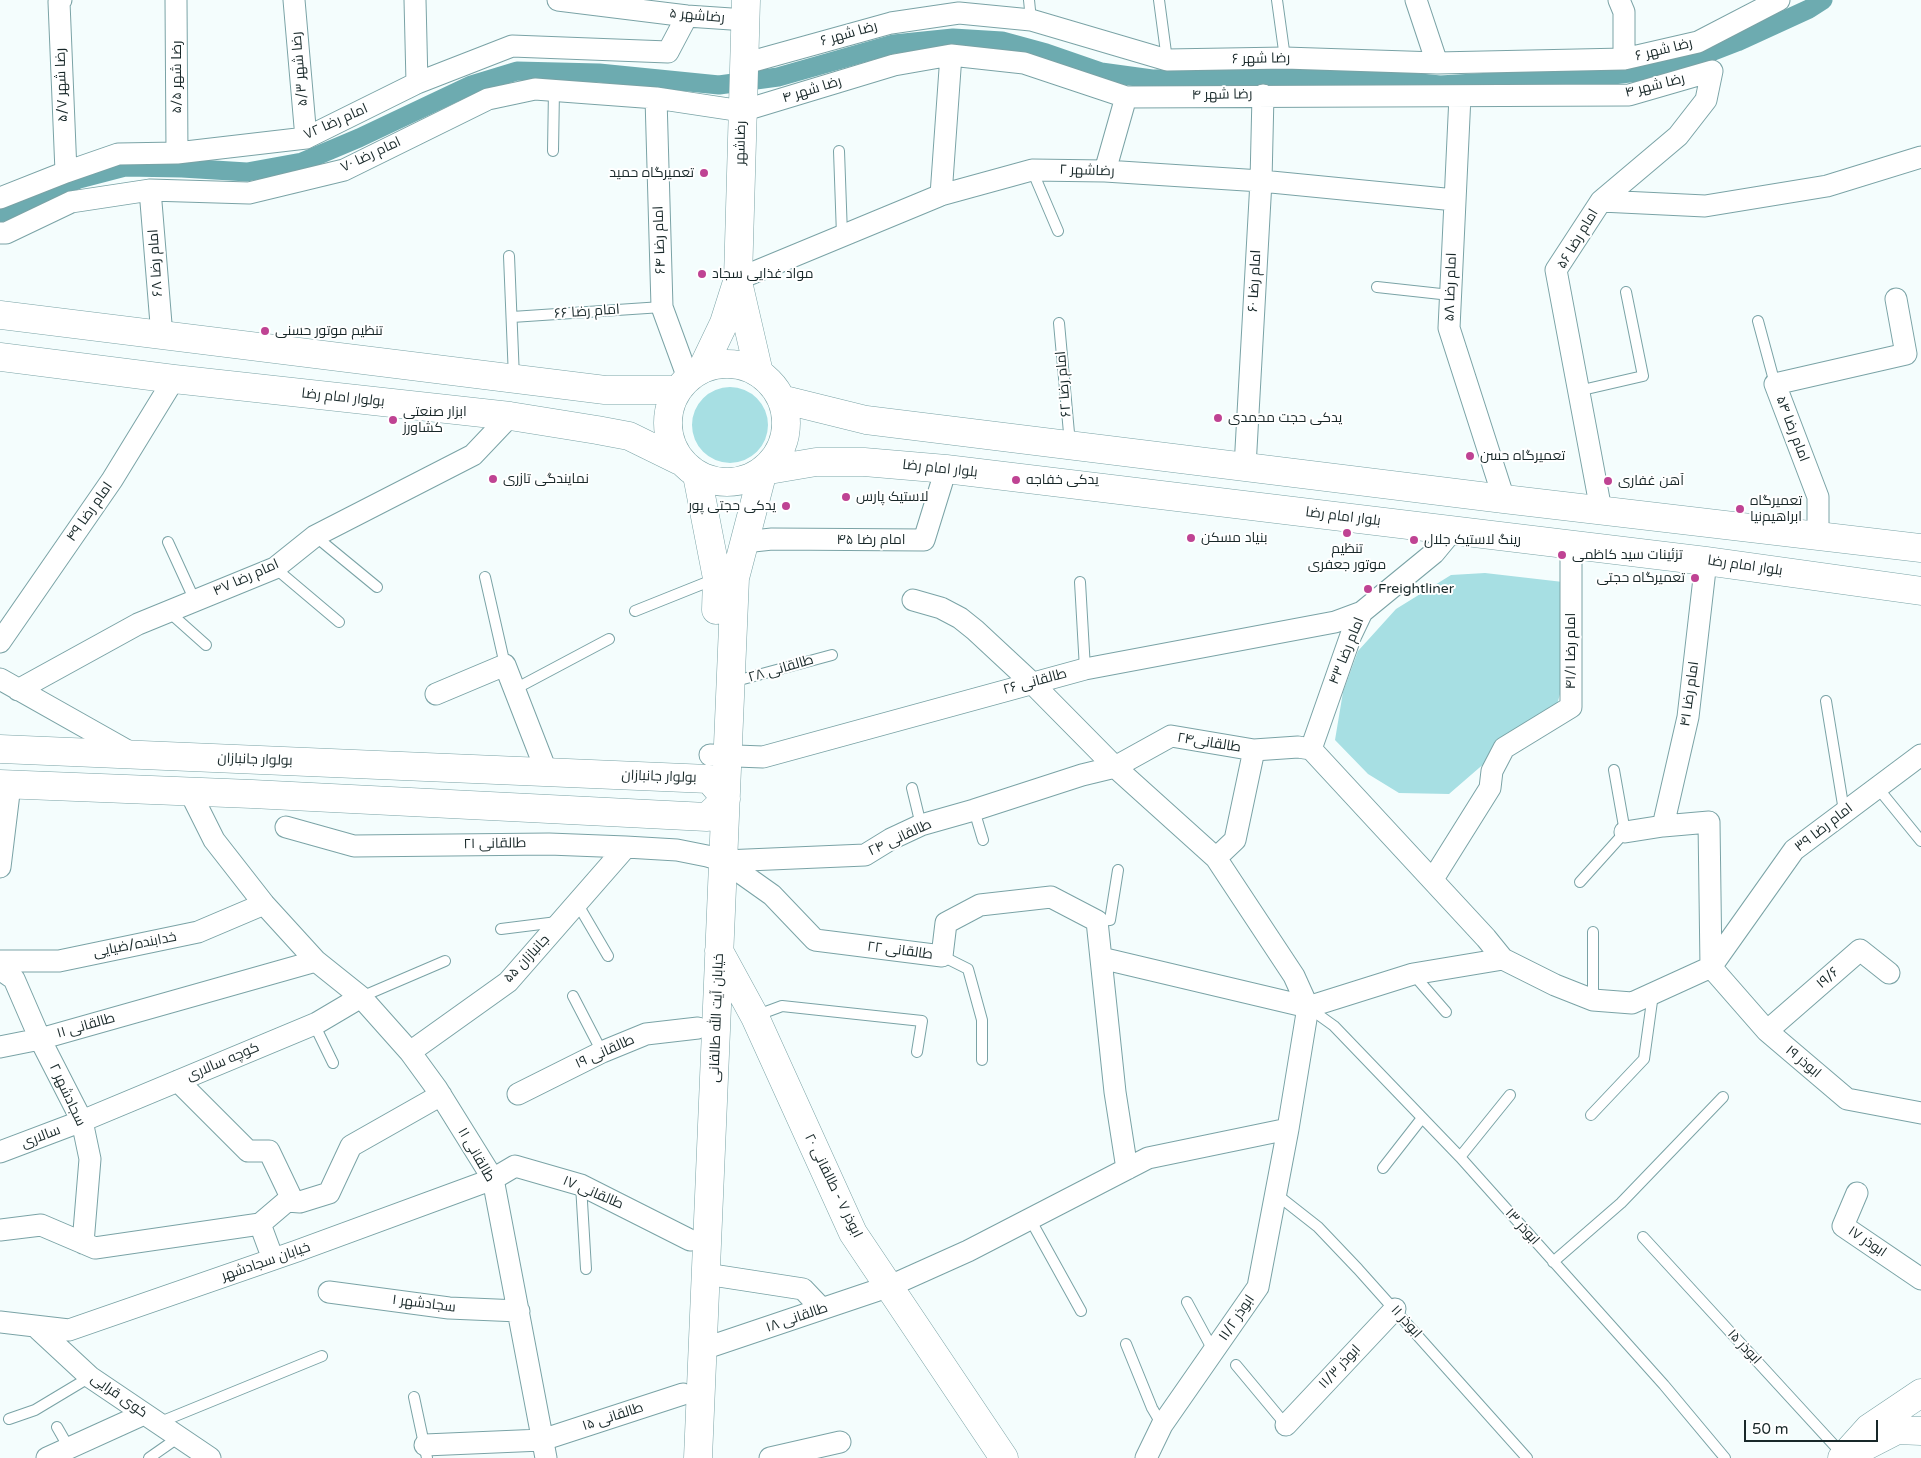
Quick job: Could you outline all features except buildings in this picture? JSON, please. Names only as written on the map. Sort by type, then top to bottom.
[{"type":"main road","name":"رضاشهر","points":[[736,283],[746,10]]},
{"type":"main road","points":[[736,283],[759,373]]},
{"type":"main road","points":[[0,316],[605,390],[689,379],[721,364],[741,365],[759,373],[772,384],[781,399],[786,418],[784,438],[777,456],[764,471],[745,480],[724,483],[710,481],[689,468],[672,448],[668,434],[667,419],[670,404],[689,379],[724,324],[736,283]]},
{"type":"main road","name":"بولوار امام رضا","points":[[0,357],[510,416],[597,430],[629,436],[689,468]]},
{"type":"main road","points":[[597,430],[605,412],[605,390]]},
{"type":"main road","points":[[781,399],[866,420],[1504,499],[1921,548]]},
{"type":"main road","points":[[864,462],[856,448],[856,440],[857,432],[866,420]]},
{"type":"main road","name":"بلوار امام رضا","points":[[764,471],[816,462],[864,462],[946,469],[1572,546],[1706,560],[1921,591]]},
{"type":"main road","points":[[689,468],[726,578]]},
{"type":"main road","points":[[726,578],[744,542],[764,471]]},
{"type":"main road","name":"خیابان آیت الله طالقانی","points":[[716,781],[730,683],[726,578]]},
{"type":"main road","name":"خیابان آیت الله طالقانی","points":[[698,1458],[719,951],[716,781],[726,578]]},
{"type":"main road","name":"بولوار جانبازان","points":[[0,749],[716,781]]},
{"type":"main road","points":[[616,814],[619,776]]},
{"type":"main road","points":[[5,784],[616,814],[716,781]]},
{"type":"main road","name":"خیابان آیت الله طالقانی","points":[[681,1458],[703,926],[716,858]]},
{"type":"main road","name":"ابوذر ۷ - طالقانی ۲۰","points":[[703,926],[755,1016],[820,1163],[854,1233],[1004,1458]]},
{"type":"main road","points":[[1843,1457],[1869,1428],[1921,1393]]},
{"type":"main road","points":[[1843,1457],[1897,1430],[1921,1431]]},
{"type":"street","name":"رضا شهر ۵/۷","points":[[61,0],[59,2],[66,172]]},
{"type":"street","name":"رضا شهر ۵/۵","points":[[176,0],[177,153]]},
{"type":"street","name":"۵/۳ رضا شهر","points":[[294,0],[306,138]]},
{"type":"street","points":[[415,0],[417,83]]},
{"type":"street","name":"رضاشهر ۵","points":[[558,0],[687,16],[746,10]]},
{"type":"street","points":[[1416,0],[1437,63]]},
{"type":"street","points":[[1619,0],[1624,12],[1624,59]]},
{"type":"street","name":"رضا شهر ۶","points":[[743,64],[959,6],[1030,10],[1167,60],[1284,58],[1437,63],[1624,59],[1698,42],[1772,2]]},
{"type":"street","name":"امام رضا ۷۲","points":[[0,198],[118,154],[177,153],[306,138],[417,83],[512,46],[668,52],[687,16]]},
{"type":"street","points":[[941,195],[952,55]]},
{"type":"street","name":"رضا شهر ۴","points":[[742,111],[894,65],[952,55],[1024,63],[1126,97],[1629,95],[1712,71]]},
{"type":"street","name":"امام رضا ۵۶","points":[[1601,510],[1556,270],[1602,201],[1678,136],[1706,100],[1712,71]]},
{"type":"street","name":"امام رضا ۷۰","points":[[0,233],[6,233],[71,202],[150,190],[249,193],[344,170],[488,99],[535,89],[656,98],[742,111]]},
{"type":"street","name":"امام رضا ۶۰","points":[[1245,467],[1263,95]]},
{"type":"street","name":"امام رضا ۵۸","points":[[1460,96],[1449,328],[1504,499]]},
{"type":"street","points":[[1105,171],[1126,97]]},
{"type":"street","name":"امام رضا ۶۴","points":[[656,98],[662,307],[689,379]]},
{"type":"street","points":[[1602,201],[1705,206],[1827,186],[1921,157]]},
{"type":"street","name":"رضاشهر ۲","points":[[736,283],[842,235],[941,195],[1032,170],[1105,171],[1260,182],[1455,200]]},
{"type":"street","name":"امام رضا ۶۸","points":[[150,190],[162,336]]},
{"type":"street","points":[[1775,384],[1906,354],[1896,298]]},
{"type":"street","name":"امام رضا ۴۹","points":[[0,642],[112,480],[174,378]]},
{"type":"street","name":"امام رضا ۵۴","points":[[1775,384],[1818,496],[1818,537]]},
{"type":"street","name":"امام رضا ۴۷","points":[[18,690],[138,624],[275,568],[315,536],[474,455],[510,416]]},
{"type":"street","name":"امام رضا ۴۵","points":[[744,542],[772,539],[924,540],[946,469]]},
{"type":"street","name":"امام رضا ۴۳","points":[[1311,749],[1351,635],[1362,612],[1434,553],[1453,530]]},
{"type":"street","name":"امام رضا ۴۱/۱","points":[[1432,879],[1490,788],[1492,771],[1504,748],[1571,707],[1572,546]]},
{"type":"street","name":"امام رضا ۴۱","points":[[1663,826],[1688,717],[1706,560]]},
{"type":"street","points":[[913,600],[941,608],[960,618],[1032,683],[1115,767],[1216,858],[1294,976],[1308,1007]]},
{"type":"street","name":"طالقانی ۲۶","points":[[716,781],[763,757],[1085,669],[1335,622],[1362,612]]},
{"type":"street","points":[[436,694],[505,665],[546,772]]},
{"type":"street","points":[[0,679],[135,755]]},
{"type":"street","name":"طالقانی۲۴","points":[[1115,767],[1171,736],[1254,750],[1298,747],[1311,749]]},
{"type":"street","points":[[1311,749],[1432,879],[1503,959],[1555,985],[1593,1000],[1632,1003],[1710,967],[1708,822],[1625,832]]},
{"type":"street","points":[[1216,858],[1235,840],[1254,750]]},
{"type":"street","name":"امام رضا ۳۹","points":[[1710,967],[1794,850],[1921,755]]},
{"type":"street","name":"طالقانی ۲۴","points":[[716,858],[865,855],[891,839],[922,825],[1082,775],[1115,767]]},
{"type":"street","points":[[0,867],[5,784]]},
{"type":"street","name":"طالقانی ۱۱","points":[[190,792],[214,840],[264,904],[316,961],[361,998],[410,1052],[441,1095],[493,1179],[544,1449]]},
{"type":"street","name":"طالقانی ۲۱","points":[[286,827],[354,846],[549,844],[676,850],[716,858]]},
{"type":"street","name":"جانبازان ۵۵","points":[[410,1052],[508,982],[626,847]]},
{"type":"street","name":"طالقانی ۲۲","points":[[716,858],[772,895],[815,940],[942,956],[946,923],[980,905],[1051,897],[1097,921]]},
{"type":"street","name":"خدابنده/ضیایی","points":[[0,961],[59,961],[198,932],[264,904]]},
{"type":"street","points":[[1097,921],[1115,1092],[1127,1169]]},
{"type":"street","name":"۱۹/۶","points":[[1767,1031],[1860,950],[1889,973]]},
{"type":"street","points":[[1101,958],[1308,1007],[1413,974],[1503,959]]},
{"type":"street","name":"طالقانی ۱۱","points":[[0,1047],[40,1039],[316,961]]},
{"type":"street","name":"ابوذر ۱۹","points":[[1710,967],[1767,1031],[1846,1099],[1921,1113]]},
{"type":"street","name":"سجادشهر ۲","points":[[0,969],[14,979],[40,1039],[82,1121],[90,1159],[83,1243]]},
{"type":"street","name":"کوچه سالاری","points":[[82,1121],[314,1024],[361,998]]},
{"type":"street","name":"ابوذر ۱۱/۲","points":[[1146,1458],[1162,1425],[1258,1287],[1288,1129],[1308,1007]]},
{"type":"street","name":"طالقانی ۱۹","points":[[518,1094],[602,1052],[646,1034],[698,1028]]},
{"type":"street","points":[[0,1230],[42,1226],[95,1248],[260,1224],[287,1201],[290,1195],[269,1151],[248,1151],[178,1081]]},
{"type":"street","points":[[287,1201],[300,1202],[328,1193],[350,1146],[441,1095]]},
{"type":"street","name":"سالاری","points":[[0,1152],[82,1121]]},
{"type":"street","name":"طالقانی ۱۸","points":[[703,1349],[890,1286],[968,1251],[1148,1158],[1288,1129]]},
{"type":"street","name":"طالقانی ۱۷","points":[[493,1179],[515,1166],[581,1185],[690,1240]]},
{"type":"street","name":"خیابان سجادشهر","points":[[0,1322],[69,1330],[273,1259],[493,1179]]},
{"type":"street","name":"ابوذر ۱۷","points":[[1857,1193],[1843,1226],[1921,1280]]},
{"type":"street","points":[[260,1224],[273,1259]]},
{"type":"street","points":[[706,1274],[803,1289],[822,1310]]},
{"type":"street","name":"سجادشهر ۱","points":[[329,1292],[449,1308],[519,1311]]},
{"type":"street","name":"ابوذر ۱۱/۳","points":[[1286,1424],[1394,1309]]},
{"type":"street","name":"کوی قرایی","points":[[35,1326],[90,1377],[210,1458]]},
{"type":"street","name":"طالقانی ۱۵","points":[[426,1451],[544,1449],[684,1394]]},
{"type":"street","points":[[47,1458],[69,1448],[151,1419]]},
{"type":"street","points":[[770,1458],[840,1442]]},
{"type":"lane","points":[[1159,0],[1167,60]]},
{"type":"lane","points":[[1277,0],[1284,58]]},
{"type":"lane","points":[[553,151],[554,90]]},
{"type":"lane","points":[[839,151],[842,235]]},
{"type":"lane","points":[[1032,170],[1058,231]]},
{"type":"lane","points":[[509,256],[514,379]]},
{"type":"lane","points":[[1378,287],[1450,295]]},
{"type":"lane","points":[[1578,391],[1643,376],[1626,292]]},
{"type":"lane","name":"امام رضا ۶۶","points":[[512,317],[662,307]]},
{"type":"lane","name":"امام رضا ۵۴","points":[[1758,321],[1775,384]]},
{"type":"lane","name":"امام رضا ۶۲","points":[[1059,323],[1070,445]]},
{"type":"lane","points":[[315,536],[377,587]]},
{"type":"lane","points":[[168,542],[195,601]]},
{"type":"lane","points":[[275,568],[339,622]]},
{"type":"lane","points":[[485,577],[505,665]]},
{"type":"lane","points":[[634,611],[726,578]]},
{"type":"lane","points":[[1080,582],[1085,669]]},
{"type":"lane","points":[[169,612],[206,645]]},
{"type":"lane","points":[[515,689],[609,639]]},
{"type":"lane","name":"طالقانی ۲۸","points":[[730,683],[832,655]]},
{"type":"lane","points":[[1826,701],[1844,811]]},
{"type":"lane","points":[[1580,882],[1625,832],[1614,770]]},
{"type":"lane","points":[[1877,787],[1921,841]]},
{"type":"lane","points":[[912,788],[922,825]]},
{"type":"lane","points":[[974,810],[983,840]]},
{"type":"lane","points":[[1097,921],[1110,920],[1118,870]]},
{"type":"lane","points":[[578,903],[608,956]]},
{"type":"lane","points":[[502,929],[561,922]]},
{"type":"lane","points":[[1593,932],[1593,1000]]},
{"type":"lane","points":[[942,956],[968,969],[982,1020],[982,1060]]},
{"type":"lane","points":[[361,998],[445,961]]},
{"type":"lane","points":[[1413,974],[1446,1012]]},
{"type":"lane","points":[[1591,1115],[1644,1059],[1653,994]]},
{"type":"lane","points":[[573,996],[602,1052]]},
{"type":"lane","points":[[755,1016],[782,1006],[922,1021],[917,1052]]},
{"type":"lane","name":"ابوذر ۱۳","points":[[1308,1007],[1334,1026],[1460,1157],[1664,1385],[1725,1458]]},
{"type":"lane","points":[[314,1024],[333,1063]]},
{"type":"lane","points":[[1460,1157],[1510,1095]]},
{"type":"lane","points":[[1553,1262],[1621,1203],[1723,1097]]},
{"type":"lane","points":[[1384,1168],[1422,1118]]},
{"type":"lane","points":[[581,1185],[586,1269]]},
{"type":"lane","name":"ابوذر ۱۱","points":[[1276,1194],[1318,1227],[1528,1458]]},
{"type":"lane","points":[[1030,1219],[1081,1311]]},
{"type":"lane","name":"ابوذر ۱۵","points":[[1643,1237],[1843,1457]]},
{"type":"lane","points":[[1187,1302],[1214,1352]]},
{"type":"lane","points":[[1126,1344],[1152,1408],[1162,1425]]},
{"type":"lane","points":[[151,1419],[322,1356]]},
{"type":"lane","points":[[1236,1365],[1286,1424]]},
{"type":"lane","points":[[9,1419],[35,1410],[90,1377]]},
{"type":"lane","points":[[414,1397],[426,1451]]},
{"type":"lane","points":[[57,1427],[69,1448]]},
{"type":"lane","points":[[149,1458],[179,1437]]},
{"type":"shaded area","points":[[730,387],[745,390],[757,398],[765,410],[768,425],[765,440],[757,452],[745,460],[730,463],[715,460],[703,452],[695,440],[692,425],[695,410],[703,398],[715,390]]},
{"type":"shaded area","points":[[1485,573],[1563,582],[1567,670],[1556,708],[1494,755],[1449,794],[1399,793],[1368,774],[1335,740],[1343,692],[1358,651],[1396,609],[1451,575]]},
{"type":"waterway","points":[[0,213],[79,179],[125,167],[247,172],[302,162],[359,138],[471,85],[517,71],[599,73],[719,85],[778,77],[894,44],[953,38],[1002,41],[1046,53],[1101,72],[1152,79],[1360,77],[1440,85],[1613,75],[1670,68],[1737,42],[1809,9],[1823,0]]},
{"type":"place","name":"تعمیرگاه حمید","points":[[704,173]]},
{"type":"place","name":"مواد غذایی سجاد","points":[[702,274]]},
{"type":"place","name":"تنظیم موتور حسنی","points":[[265,331]]},
{"type":"place","name":"یدکی حجت محمدی","points":[[1218,418]]},
{"type":"place","name":"ابزار صنعتی کشاورز","points":[[393,420]]},
{"type":"place","name":"تعمیرگاه حسن","points":[[1470,456]]},
{"type":"place","name":"نمایندگی تازری","points":[[493,479]]},
{"type":"place","name":"یدکی خفاجه","points":[[1016,480]]},
{"type":"place","name":"آهن غفاری","points":[[1608,481]]},
{"type":"place","name":"لاستیک پارس","points":[[846,497]]},
{"type":"place","name":"یدکی حجتی پور","points":[[786,506]]},
{"type":"place","name":"تعمیرگاه ابراهیم‌نیا","points":[[1740,509]]},
{"type":"place","name":"تنظیم موتور جعفری","points":[[1347,533]]},
{"type":"place","name":"بنیاد مسکن","points":[[1191,538]]},
{"type":"place","name":"رینگ لاستیک جلال","points":[[1414,540]]},
{"type":"place","name":"تزئینات سید کاظمی","points":[[1562,555]]},
{"type":"place","name":"تعمیرگاه حجتی","points":[[1695,578]]},
{"type":"place","name":"Freightliner","points":[[1368,589]]}]
